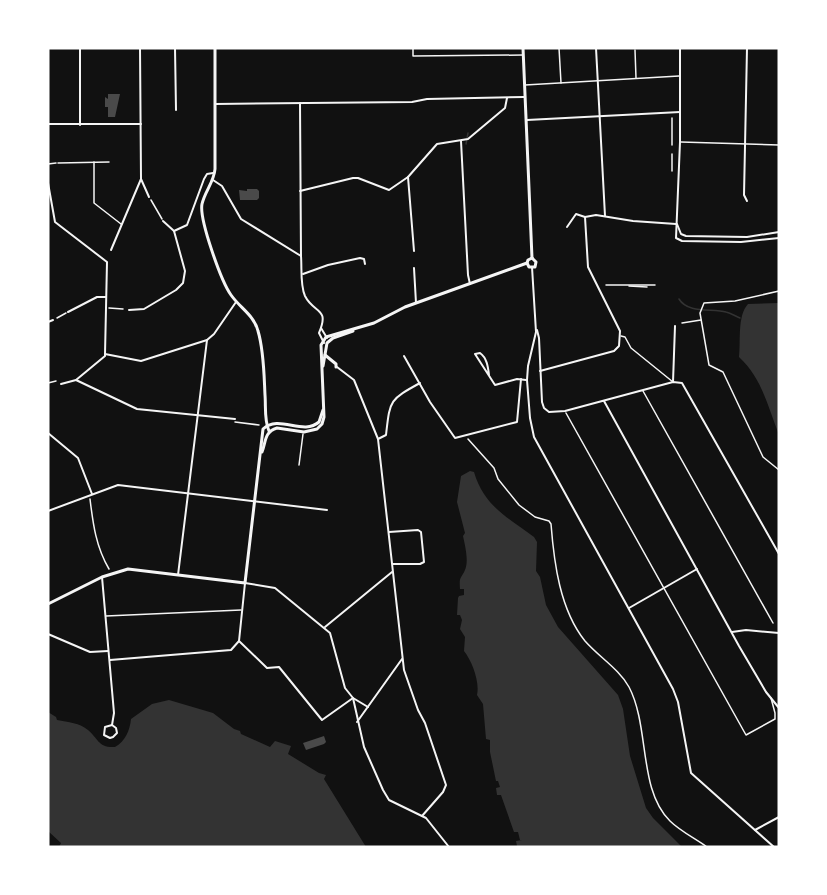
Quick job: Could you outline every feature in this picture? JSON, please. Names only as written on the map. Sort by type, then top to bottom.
[{"type":"main road","points":[[215,48],[215,173],[203,201],[202,220],[226,285],[248,312],[258,329],[267,425],[270,431],[262,454]]},
{"type":"main road","points":[[523,48],[532,258],[536,263],[532,267],[527,263]]},
{"type":"main road","points":[[270,431],[277,428],[303,432],[317,429],[322,424],[321,352],[326,341],[375,323],[402,308],[527,263],[532,258]]},
{"type":"main road","points":[[322,371],[326,341]]},
{"type":"main road","points":[[324,353],[336,364],[336,367]]},
{"type":"main road","points":[[48,604],[102,577],[131,569],[245,583],[262,454],[262,433],[267,425],[277,423],[310,427],[319,422],[323,410]]},
{"type":"street","points":[[80,48],[80,125]]},
{"type":"street","points":[[111,250],[141,179],[140,48]]},
{"type":"street","points":[[176,48],[176,110]]},
{"type":"street","points":[[596,48],[605,216]]},
{"type":"street","points":[[680,48],[680,142],[677,224],[674,231],[676,237],[682,240],[741,242],[779,238]]},
{"type":"street","points":[[747,48],[744,195],[747,201]]},
{"type":"street","points":[[215,104],[525,97]]},
{"type":"street","points":[[300,191],[352,178],[358,178],[389,190],[408,177],[437,144],[468,139],[505,108],[507,98]]},
{"type":"street","points":[[300,103],[301,256],[306,296],[322,315],[319,334],[326,341]]},
{"type":"street","points":[[526,120],[680,111]]},
{"type":"street","points":[[48,124],[141,124]]},
{"type":"street","points":[[461,141],[470,284]]},
{"type":"street","points":[[174,231],[187,225],[205,176],[210,172],[215,173]]},
{"type":"street","points":[[408,177],[414,251]]},
{"type":"street","points":[[141,179],[149,196]]},
{"type":"street","points":[[213,180],[222,186],[241,219],[301,256]]},
{"type":"street","points":[[48,183],[55,222],[107,262],[105,356],[76,380],[61,384]]},
{"type":"street","points":[[567,226],[576,214],[585,217],[605,216],[633,221],[677,224]]},
{"type":"street","points":[[540,371],[614,351],[619,346],[621,336],[588,267],[585,217]]},
{"type":"street","points":[[129,310],[144,309],[176,290],[183,283],[185,271],[174,231],[164,221]]},
{"type":"street","points":[[677,224],[681,234],[686,236],[747,237],[779,232]]},
{"type":"street","points":[[303,274],[328,265],[360,258],[364,259],[365,264]]},
{"type":"street","points":[[532,267],[543,405],[546,410],[552,413],[565,411],[680,382],[685,386],[779,554]]},
{"type":"street","points":[[414,268],[416,303]]},
{"type":"street","points":[[68,312],[97,297],[106,297]]},
{"type":"street","points":[[105,354],[141,360],[207,340],[237,301]]},
{"type":"street","points":[[48,322],[53,320]]},
{"type":"street","points":[[673,382],[675,326]]},
{"type":"street","points":[[321,327],[326,341]]},
{"type":"street","points":[[536,327],[527,380],[530,418],[538,444],[674,692],[691,773],[774,847]]},
{"type":"street","points":[[178,575],[207,340]]},
{"type":"street","points":[[531,352],[539,357]]},
{"type":"street","points":[[489,375],[483,355],[475,354],[482,366],[496,385],[520,378],[527,380]]},
{"type":"street","points":[[404,356],[453,437],[456,438],[518,422],[520,378]]},
{"type":"street","points":[[336,367],[354,380],[378,439],[404,673],[425,723],[446,785],[443,792],[422,816]]},
{"type":"street","points":[[76,380],[137,409],[235,421]]},
{"type":"street","points":[[378,439],[386,435],[387,417],[396,397],[420,383]]},
{"type":"street","points":[[604,401],[732,632],[779,708]]},
{"type":"street","points":[[48,433],[78,458],[92,494]]},
{"type":"street","points":[[48,511],[118,485],[327,510]]},
{"type":"street","points":[[389,532],[418,530],[422,532],[424,562],[393,564]]},
{"type":"street","points":[[629,608],[698,569]]},
{"type":"street","points":[[325,627],[393,571]]},
{"type":"street","points":[[102,577],[114,713],[112,724]]},
{"type":"street","points":[[110,660],[226,651],[239,641],[245,583],[275,588],[325,627],[333,639],[346,690],[353,698],[368,707]]},
{"type":"street","points":[[732,632],[742,630],[779,633]]},
{"type":"street","points":[[48,634],[90,652],[109,651]]},
{"type":"street","points":[[239,641],[265,667],[279,667],[322,720],[353,698]]},
{"type":"street","points":[[357,722],[402,658]]},
{"type":"street","points":[[353,698],[364,747],[389,800],[428,820],[449,847]]},
{"type":"street","points":[[112,724],[117,733],[114,737],[108,738],[104,735],[104,730],[106,725],[112,724]]},
{"type":"street","points":[[755,830],[779,817]]},
{"type":"lane","points":[[413,48],[413,56],[523,55]]},
{"type":"lane","points":[[559,48],[561,82]]},
{"type":"lane","points":[[635,50],[636,78]]},
{"type":"lane","points":[[524,85],[680,76]]},
{"type":"lane","points":[[680,142],[779,145]]},
{"type":"lane","points":[[94,162],[94,203],[122,224]]},
{"type":"lane","points":[[58,163],[109,162]]},
{"type":"lane","points":[[621,336],[625,337],[630,347],[673,382]]},
{"type":"lane","points":[[643,390],[773,623]]},
{"type":"lane","points":[[565,411],[746,735],[775,719],[771,697]]},
{"type":"lane","points":[[299,465],[303,432]]},
{"type":"lane","points":[[106,616],[242,610]]},
{"type":"path","points":[[672,118],[672,145]]},
{"type":"path","points":[[672,154],[672,171]]},
{"type":"path","points":[[48,164],[58,163]]},
{"type":"path","points":[[149,196],[164,221]]},
{"type":"path","points":[[628,286],[631,284],[655,285]]},
{"type":"path","points":[[606,285],[647,287]]},
{"type":"path","points":[[779,291],[735,301],[704,303],[700,313],[709,365],[723,372],[764,457],[779,470]]},
{"type":"path","points":[[106,308],[123,309]]},
{"type":"path","points":[[53,320],[68,312]]},
{"type":"path","points":[[682,323],[702,320]]},
{"type":"path","points":[[48,383],[56,381]]},
{"type":"path","points":[[235,421],[259,425]]},
{"type":"path","points":[[468,439],[494,468],[498,478],[519,505],[535,517],[549,521],[551,524],[555,567],[567,608],[583,638],[618,672],[629,688],[640,722],[655,799],[670,822],[707,847]]},
{"type":"path","points":[[90,499],[94,534],[101,555],[109,569]]},
{"type":"shaded area","points":[[779,303],[779,435],[759,384],[739,357],[742,315],[748,304]]},
{"type":"shaded area","points":[[470,471],[474,472],[478,484],[490,502],[534,537],[537,542],[536,571],[540,577],[546,605],[558,627],[618,695],[623,709],[630,756],[646,808],[682,847],[517,846],[516,841],[522,840],[518,832],[514,832],[501,795],[497,795],[496,788],[500,787],[496,781],[490,740],[486,739],[483,704],[477,695],[475,672],[464,651],[465,637],[460,629],[462,620],[460,615],[457,615],[458,598],[464,595],[464,589],[460,589],[460,580],[467,562],[463,536],[465,533],[457,502],[461,476]]},
{"type":"shaded area","points":[[169,700],[213,713],[240,731],[241,734],[270,747],[275,741],[291,746],[288,754],[326,775],[324,779],[366,847],[59,847],[61,843],[48,831],[48,712],[57,720],[85,728],[105,746],[115,747],[126,735],[131,719],[152,704]]},
{"type":"building","points":[[108,94],[120,94],[115,117],[108,117],[105,97],[108,99]]},
{"type":"building","points":[[247,189],[257,189],[259,198],[240,200],[239,190],[247,191]]},
{"type":"building","points":[[324,736],[326,742],[324,744],[306,750],[303,743]]},
{"type":"waterway","points":[[466,144],[468,133]]},
{"type":"waterway","points":[[679,299],[683,304],[694,309],[721,311],[740,318]]}]
